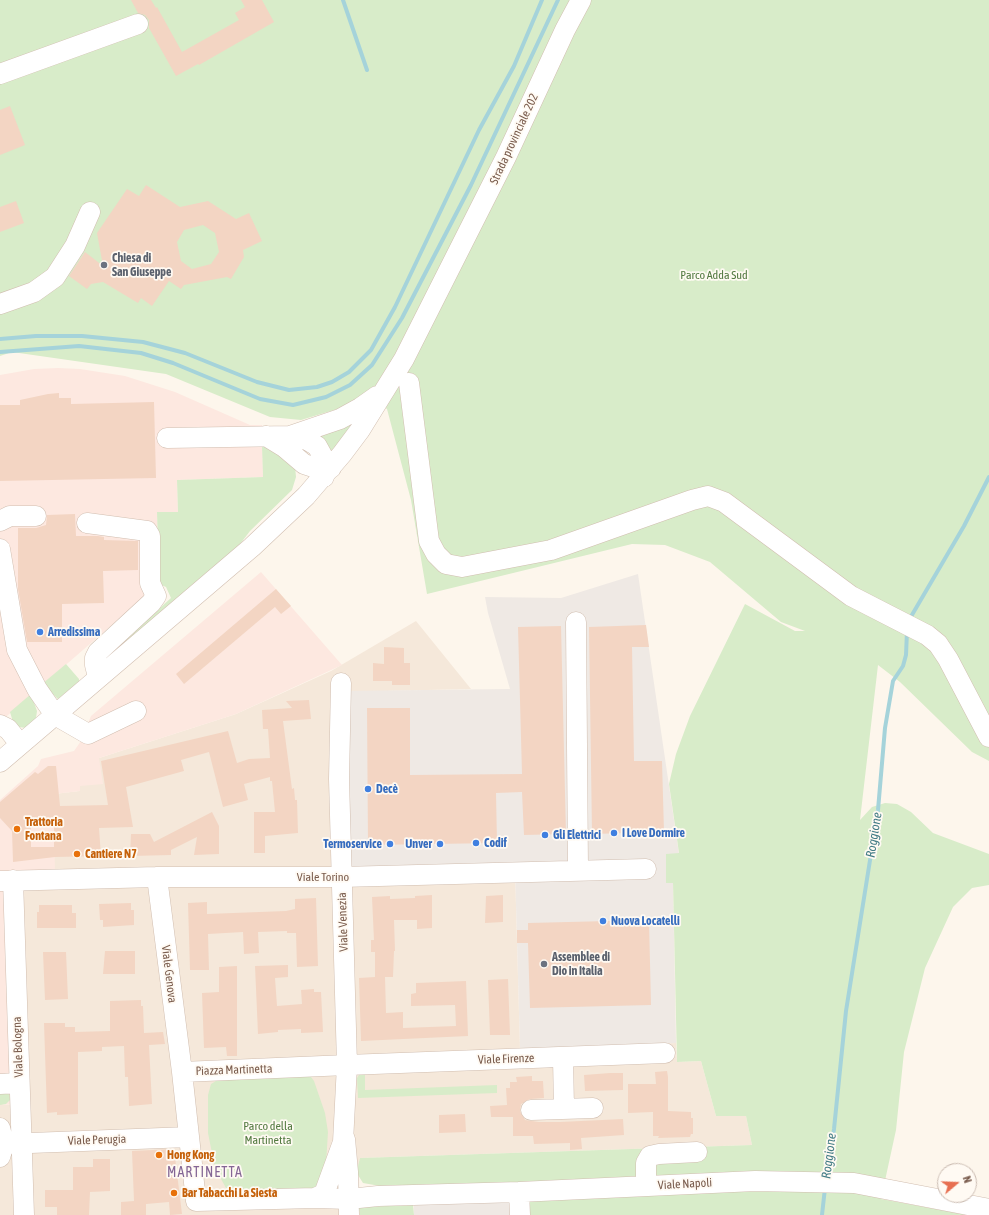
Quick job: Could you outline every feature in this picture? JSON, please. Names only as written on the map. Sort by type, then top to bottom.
[{"type":"street","name":"Strada provinciale 202","points":[[0,762],[252,547],[290,512],[326,472],[360,430],[404,359],[446,278],[506,157],[565,30],[581,0]]},
{"type":"street","points":[[0,74],[138,24]]},
{"type":"street","points":[[6,303],[34,292],[55,277],[75,246],[90,212]]},
{"type":"street","points":[[409,383],[429,541],[436,554],[446,564],[462,567],[551,550],[692,500],[708,496],[724,502],[851,596],[927,635],[938,644],[948,659],[989,737]]},
{"type":"street","points":[[290,436],[314,429],[350,414],[385,390]]},
{"type":"street","points":[[266,436],[284,447],[297,458],[312,467],[326,472]]},
{"type":"street","points":[[167,438],[290,436],[307,440],[316,446],[322,455],[326,472]]},
{"type":"street","points":[[290,512],[296,500],[302,480],[302,472],[297,458]]},
{"type":"street","points":[[0,521],[10,516],[36,516]]},
{"type":"street","points":[[87,523],[147,531],[150,536],[150,584],[156,596],[151,603],[98,652],[95,658],[95,665],[98,677]]},
{"type":"street","points":[[0,549],[17,650],[37,689],[55,715],[88,734],[136,710]]},
{"type":"street","points":[[576,622],[578,870]]},
{"type":"street","name":"Viale Venezia","points":[[341,683],[339,779],[347,1065]]},
{"type":"street","points":[[0,724],[8,729],[20,744]]},
{"type":"street","name":"Viale Torino","points":[[6,880],[157,877],[341,877],[646,869]]},
{"type":"street","name":"Viale Genova","points":[[157,877],[182,1072]]},
{"type":"street","name":"Viale Bologna","points":[[6,880],[10,1083],[6,1143],[24,1215]]},
{"type":"street","name":"Viale Firenze","points":[[347,1065],[665,1053]]},
{"type":"street","points":[[563,1057],[564,1109]]},
{"type":"street","points":[[347,1065],[344,1133],[348,1172],[349,1207]]},
{"type":"street","name":"Piazza Martinetta","points":[[347,1065],[182,1072],[197,1208],[315,1198],[349,1207]]},
{"type":"street","points":[[532,1110],[593,1108]]},
{"type":"street","points":[[315,1198],[324,1194],[326,1190],[344,1133]]},
{"type":"street","name":"Viale Perugia","points":[[6,1143],[189,1137]]},
{"type":"street","points":[[646,1186],[645,1167],[647,1159],[654,1154],[697,1152]]},
{"type":"street","points":[[675,1153],[677,1185]]},
{"type":"street","name":"Viale Napoli","points":[[348,1172],[351,1181],[357,1189],[378,1196]]},
{"type":"street","name":"Viale Napoli","points":[[349,1207],[378,1196],[519,1192],[755,1181],[854,1183],[989,1209]]},
{"type":"street","points":[[519,1192],[520,1215]]},
{"type":"shaded area","points":[[34,369],[80,369],[125,376],[175,392],[250,425],[262,425],[263,477],[177,480],[178,512],[157,513],[159,584],[0,722],[0,375]]},
{"type":"shaded area","points":[[261,572],[342,665],[236,714],[99,758],[103,784],[80,786],[80,791],[54,794],[55,877],[0,880],[0,800],[38,766],[41,759],[74,751],[81,741],[91,716]]},
{"type":"shaded area","points":[[638,574],[679,854],[666,854],[666,883],[673,883],[676,1043],[520,1049],[515,869],[343,875],[342,691],[510,689],[488,613],[485,597],[561,598]]},
{"type":"shaded area","points":[[416,621],[471,689],[342,692],[515,869],[520,1048],[676,1043],[677,1062],[701,1061],[716,1116],[746,1116],[752,1145],[360,1158],[358,1175],[360,1215],[0,1215],[0,1105],[19,1104],[12,881],[54,794],[79,791],[79,786],[99,758],[236,714],[331,671]]},
{"type":"shaded area","points":[[12,881],[19,1104],[0,1105],[0,882]]},
{"type":"shaded area","points":[[529,1184],[530,1215],[414,1215],[413,1186]]},
{"type":"green space","name":"Parco Adda Sud","points":[[0,0],[989,0],[989,761],[972,752],[900,682],[878,665],[860,820],[872,807],[885,803],[897,804],[911,812],[933,833],[989,854],[989,885],[972,888],[953,907],[925,968],[904,1052],[896,1130],[881,1199],[968,1215],[530,1215],[530,1200],[664,1179],[380,1186],[363,1183],[357,1170],[360,1158],[752,1145],[746,1116],[716,1116],[701,1061],[677,1062],[673,883],[666,883],[666,854],[679,853],[669,784],[676,754],[690,716],[745,604],[795,631],[805,631],[781,622],[710,562],[665,545],[632,544],[427,594],[411,500],[387,409],[368,394],[344,407],[301,420],[270,417],[166,374],[12,352],[0,356]]},
{"type":"green space","points":[[355,419],[332,454],[316,436]]},
{"type":"green space","points":[[262,446],[272,448],[295,466],[296,477],[292,490],[250,531],[237,548],[107,658],[115,648],[171,598],[166,587],[159,584],[157,512],[178,512],[177,480],[263,477]]},
{"type":"green space","points":[[66,664],[79,679],[79,683],[58,699],[42,684]]},
{"type":"green space","points":[[31,694],[37,711],[36,718],[26,728],[19,727],[13,722],[10,712]]},
{"type":"green space","points":[[365,1074],[365,1090],[497,1085],[497,1093],[358,1098],[357,1078],[359,1075]]},
{"type":"green space","name":"Parco della Martinetta","points":[[308,1075],[314,1081],[325,1113],[328,1132],[326,1164],[316,1188],[233,1191],[226,1188],[215,1168],[208,1133],[208,1095],[211,1084],[221,1078]]},
{"type":"green space","points":[[9,1088],[10,1100],[6,1104],[0,1105],[0,1089]]},
{"type":"green space","points":[[413,1205],[414,1215],[360,1215],[359,1207]]},
{"type":"building","points":[[131,0],[151,0],[156,8],[157,7],[182,52],[239,20],[235,13],[245,7],[241,0],[262,0],[274,22],[199,65],[198,64],[176,76],[149,28],[149,20],[145,15],[138,13]]},
{"type":"building","points":[[10,106],[25,145],[0,155],[0,110]]},
{"type":"building","points":[[146,185],[180,207],[208,201],[236,219],[249,213],[262,241],[243,250],[244,257],[231,279],[227,277],[184,285],[181,289],[169,281],[152,306],[141,298],[138,303],[103,282],[91,284],[87,289],[69,276],[85,252],[103,266],[97,233],[127,189],[139,196]],"holes":[[[203,225],[215,233],[219,252],[211,264],[192,269],[181,261],[177,242],[184,230]]]},
{"type":"building","points":[[16,201],[24,223],[0,232],[0,207]]},
{"type":"building","points":[[59,393],[59,398],[71,398],[71,404],[154,402],[156,478],[0,481],[0,405],[20,405],[20,400]]},
{"type":"building","points":[[75,514],[76,536],[98,536],[104,537],[104,540],[138,541],[138,570],[103,571],[104,603],[62,604],[62,642],[27,642],[18,589],[18,528],[36,528],[46,525],[47,515]]},
{"type":"building","points":[[276,589],[291,606],[281,614],[275,607],[184,684],[176,674]]},
{"type":"building","points":[[646,625],[649,647],[632,647],[634,761],[662,761],[664,832],[592,834],[589,627]]},
{"type":"building","points":[[561,626],[566,834],[524,835],[522,792],[496,793],[497,843],[368,845],[367,708],[410,708],[410,775],[522,774],[518,627]]},
{"type":"building","points":[[384,647],[404,648],[404,663],[410,663],[410,685],[392,685],[392,681],[373,681],[373,663],[384,664]]},
{"type":"building","points":[[309,700],[311,719],[283,721],[292,789],[294,788],[295,800],[297,800],[298,833],[265,836],[265,853],[254,853],[254,812],[275,812],[272,781],[270,781],[270,777],[244,784],[248,800],[223,807],[209,752],[181,760],[184,771],[126,787],[133,827],[99,828],[101,856],[55,857],[13,862],[12,831],[0,818],[0,802],[35,772],[38,774],[48,766],[56,766],[60,806],[108,805],[101,761],[228,731],[237,763],[249,759],[270,758],[268,729],[263,729],[262,710],[292,708],[286,701]],"holes":[[[31,819],[54,819],[54,847],[31,847]]]},
{"type":"building","points":[[212,812],[219,826],[219,854],[194,855],[197,837],[171,850],[171,855],[130,856],[131,834],[150,834],[154,842]]},
{"type":"building","points":[[432,895],[432,928],[417,929],[417,920],[394,920],[395,951],[393,977],[385,977],[386,1013],[403,1012],[403,1028],[456,1026],[455,1005],[411,1006],[411,994],[416,993],[416,983],[466,981],[468,1036],[361,1041],[359,978],[375,977],[375,952],[371,952],[371,940],[374,940],[372,897],[390,896],[390,899],[415,898],[415,896]]},
{"type":"building","points":[[503,895],[503,922],[485,923],[486,896]]},
{"type":"building","points":[[316,898],[318,966],[297,967],[296,933],[287,933],[287,931],[258,932],[259,953],[244,954],[243,932],[208,934],[209,970],[190,970],[188,903],[207,902],[207,914],[286,911],[295,909],[295,899]]},
{"type":"building","points":[[131,903],[131,910],[134,910],[134,925],[103,927],[103,920],[100,920],[99,904]]},
{"type":"building","points":[[39,905],[72,905],[72,913],[76,913],[76,928],[37,928],[37,912],[39,912]]},
{"type":"building","points":[[649,920],[651,1005],[530,1008],[528,943],[517,943],[517,930],[528,930],[528,923]]},
{"type":"building","points":[[105,951],[135,951],[135,974],[103,974]]},
{"type":"building","points":[[43,952],[66,952],[68,999],[45,1000]]},
{"type":"building","points":[[288,965],[288,977],[275,978],[277,1006],[302,1004],[301,990],[314,989],[314,992],[321,992],[323,1032],[301,1033],[301,1029],[278,1030],[278,1032],[258,1034],[255,966]]},
{"type":"building","points":[[237,966],[237,1056],[227,1056],[226,1047],[204,1048],[202,993],[219,992],[219,967]]},
{"type":"building","points":[[508,979],[510,1035],[490,1035],[488,980]]},
{"type":"building","points":[[141,1000],[141,1006],[143,1006],[144,1033],[163,1032],[165,1044],[149,1045],[152,1104],[129,1106],[128,1077],[125,1077],[124,1046],[102,1047],[102,1051],[78,1052],[78,1114],[57,1115],[57,1112],[47,1113],[44,1023],[65,1023],[65,1027],[75,1027],[75,1032],[110,1031],[110,1001]]},
{"type":"building","points":[[667,1071],[668,1111],[691,1112],[691,1118],[693,1118],[693,1134],[691,1134],[690,1137],[658,1138],[659,1136],[653,1136],[653,1112],[628,1113],[628,1084],[656,1084],[655,1072]]},
{"type":"building","points":[[623,1073],[623,1090],[585,1091],[584,1075]]},
{"type":"building","points":[[532,1076],[532,1081],[543,1081],[544,1098],[530,1099],[521,1104],[520,1111],[525,1120],[560,1122],[623,1119],[624,1135],[581,1138],[582,1149],[570,1150],[570,1143],[534,1144],[533,1136],[513,1136],[513,1117],[491,1117],[490,1106],[507,1105],[506,1088],[510,1088],[510,1082],[517,1082],[516,1077]]},
{"type":"building","points":[[465,1114],[466,1132],[439,1133],[439,1115]]},
{"type":"building","points":[[174,1149],[182,1214],[170,1215],[169,1202],[146,1204],[146,1215],[121,1215],[121,1202],[134,1201],[132,1151]]},
{"type":"building","points":[[93,1159],[110,1159],[110,1191],[90,1192],[89,1215],[57,1215],[57,1207],[45,1207],[45,1190],[73,1190],[73,1167],[93,1167]]},
{"type":"waterway","points":[[343,0],[367,70]]},
{"type":"waterway","points":[[0,339],[36,336],[82,336],[143,342],[185,353],[257,382],[289,390],[317,387],[332,382],[349,372],[371,350],[395,307],[479,130],[514,66],[542,0]]},
{"type":"waterway","points":[[0,352],[79,346],[141,353],[173,363],[260,399],[293,405],[326,397],[350,385],[372,365],[402,318],[471,185],[558,0]]},
{"type":"waterway","name":"Roggione","points":[[909,620],[964,526],[989,477]]},
{"type":"waterway","name":"Roggione","points":[[827,1178],[834,1129],[846,1011],[878,810],[885,728],[893,681],[903,666],[906,655],[907,631]]},
{"type":"waterway","name":"Roggione","points":[[822,1215],[825,1188]]},
{"type":"place","name":"Chiesa di San Giuseppe","points":[[104,265]]},
{"type":"place","name":"Arredissima","points":[[40,632]]},
{"type":"place","name":"Decè","points":[[368,789]]},
{"type":"place","name":"Trattoria Fontana","points":[[17,829]]},
{"type":"place","name":"I Love Dormire","points":[[614,833]]},
{"type":"place","name":"Gli Elettrici","points":[[545,835]]},
{"type":"place","name":"Codif","points":[[476,843]]},
{"type":"place","name":"Termoservice","points":[[390,844]]},
{"type":"place","name":"Unver","points":[[440,844]]},
{"type":"place","name":"Cantiere N7","points":[[77,854]]},
{"type":"place","name":"Nuova Locatelli","points":[[603,921]]},
{"type":"place","name":"Assemblee di Dio in Italia","points":[[544,964]]},
{"type":"place","name":"Hong Kong","points":[[159,1155]]},
{"type":"place","name":"Bar Tabacchi La Siesta","points":[[174,1193]]},
{"type":"district","name":"MARTINETTA","points":[[205,1173]]}]
